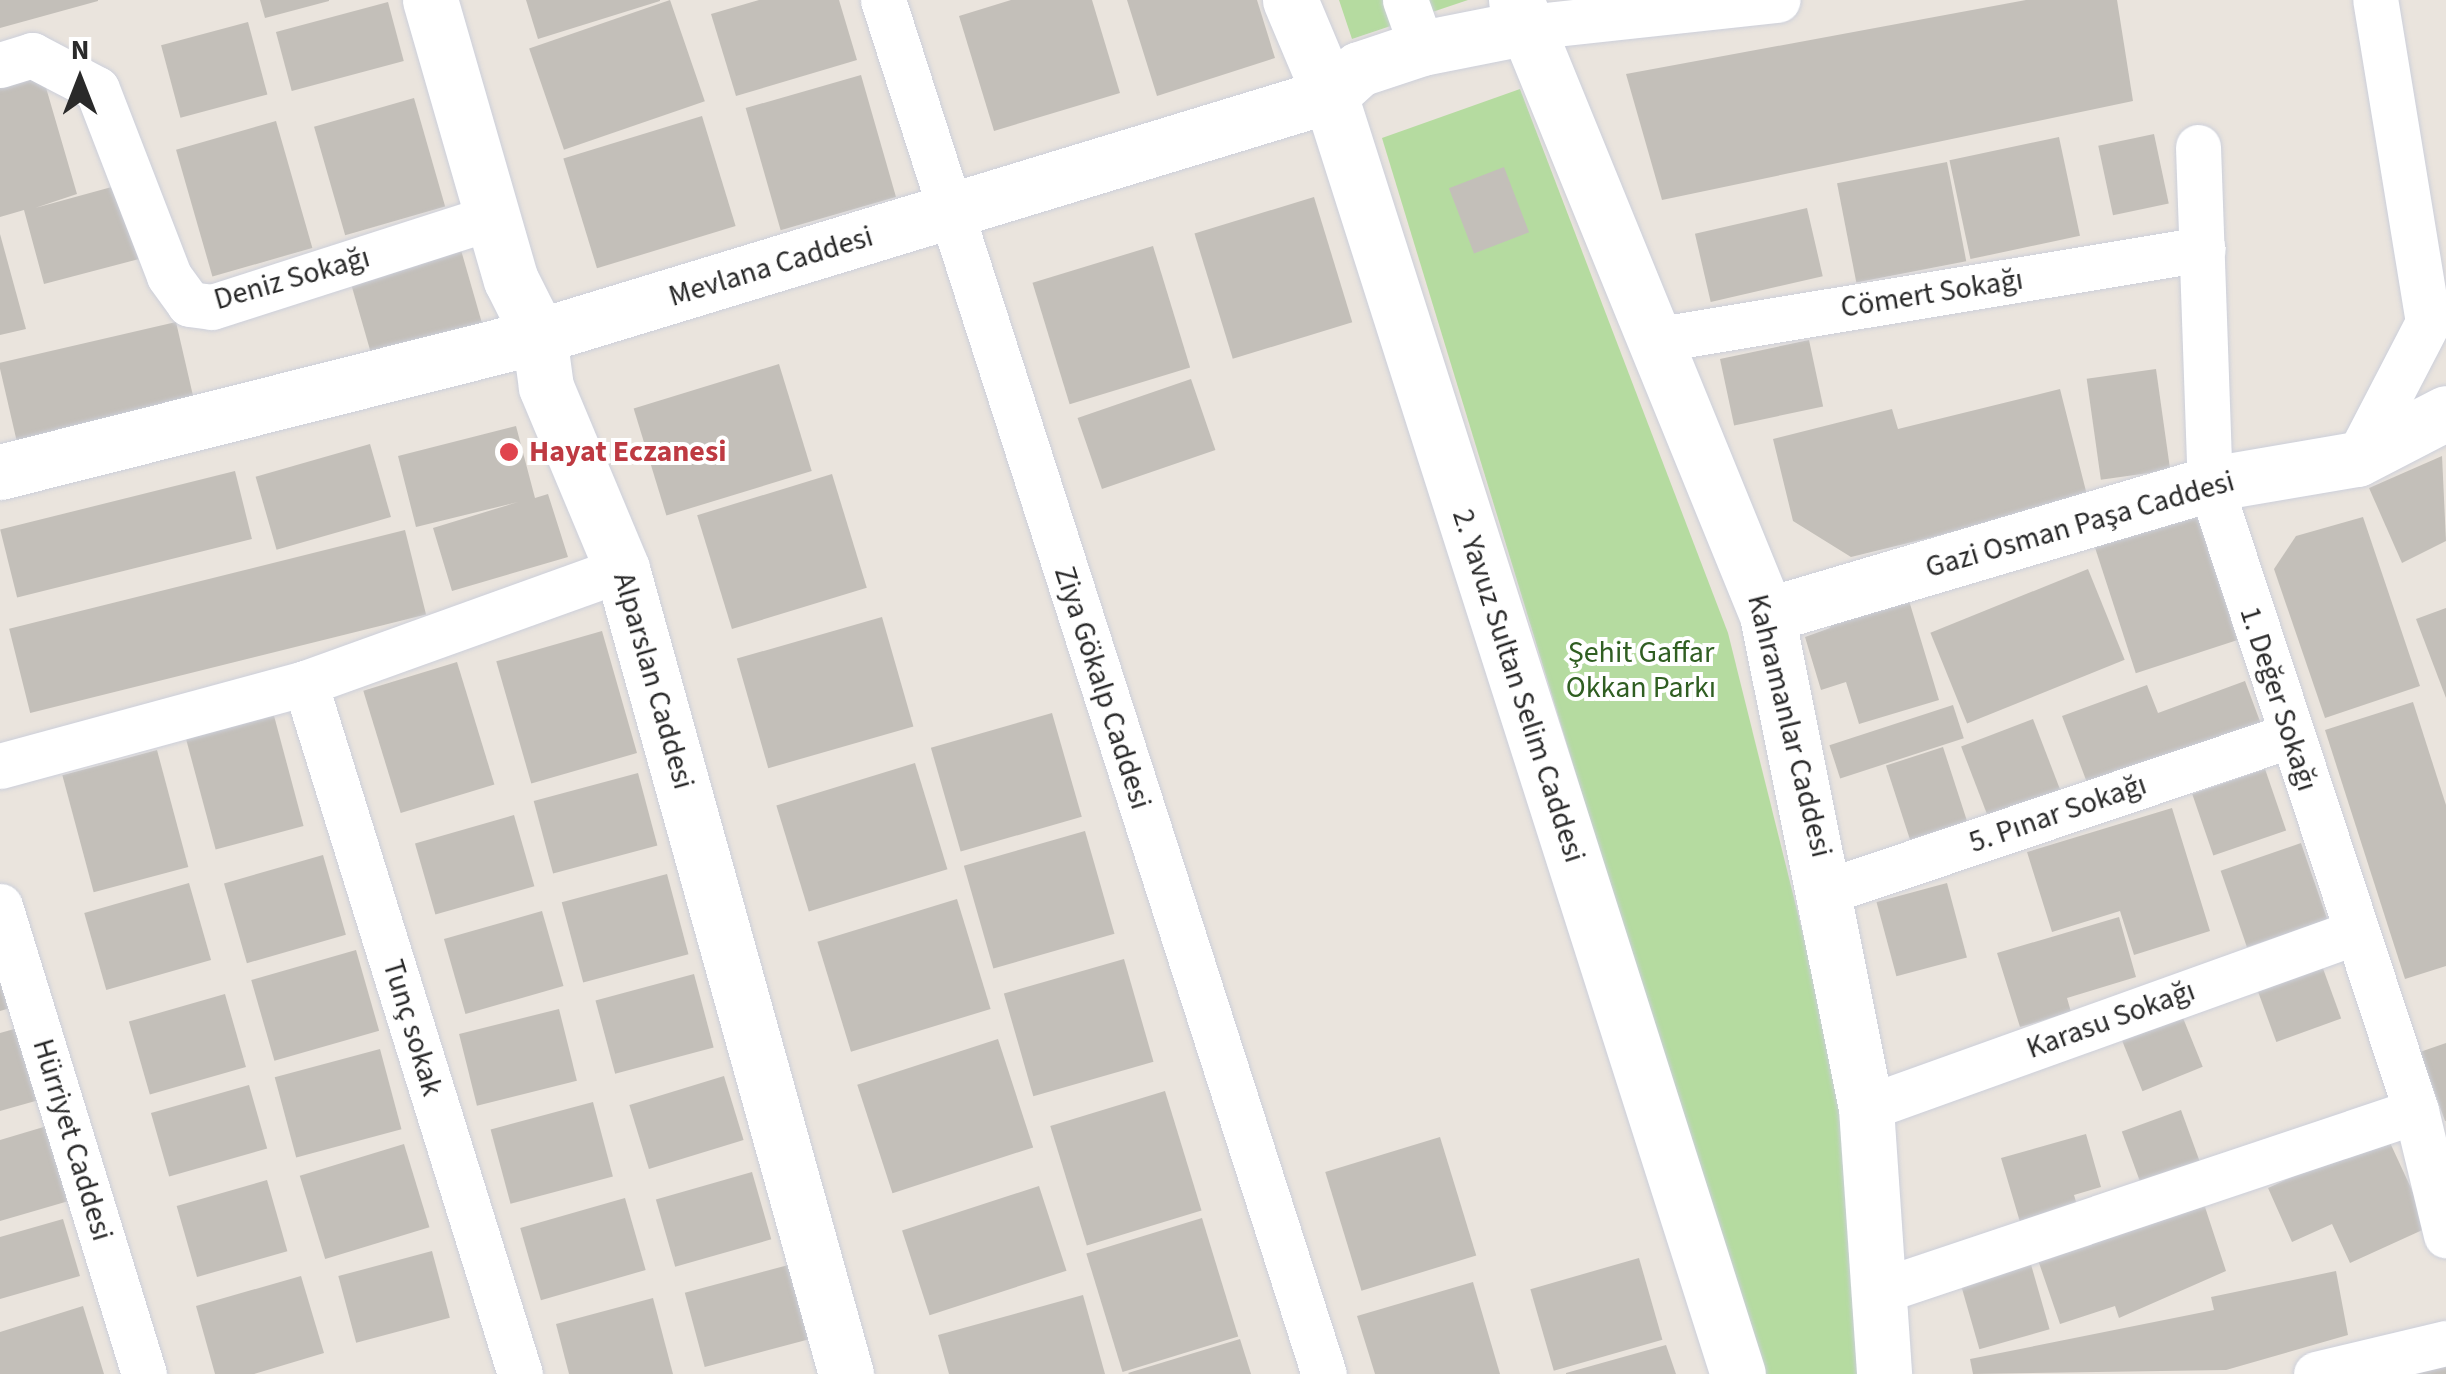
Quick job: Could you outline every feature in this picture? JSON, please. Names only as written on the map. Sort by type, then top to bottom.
[{"type":"street","name":"Alparslan Caddesi","points":[[430,0],[492,217],[540,336],[546,387],[622,569],[846,1374]]},
{"type":"street","name":"Ziya Gökalp Caddesi","points":[[883,0],[948,214],[1324,1374]]},
{"type":"street","name":"2. Yavuz Sultan Selim Caddesi","points":[[1290,0],[1330,96],[1738,1374]]},
{"type":"street","points":[[1522,14],[1778,0]]},
{"type":"street","points":[[2357,459],[2428,322],[2375,0]]},
{"type":"street","name":"Mevlana Caddesi","points":[[0,472],[540,336],[948,214],[1330,96],[1414,24],[1522,14]]},
{"type":"street","name":"Kahramanlar Caddesi","points":[[1522,14],[1660,339],[1767,615],[1828,891],[1866,1108],[1883,1290],[1884,1374]]},
{"type":"street","name":"Deniz Sokağı","points":[[0,65],[32,55],[97,90],[170,276],[189,304],[212,307],[492,217]]},
{"type":"street","name":"1. Değer Sokağı","points":[[2198,148],[2210,484],[2288,736],[2416,1112],[2446,1235]]},
{"type":"street","name":"Cömert Sokağı","points":[[1660,339],[2203,250]]},
{"type":"street","name":"Gazi Osman Paşa Caddesi","points":[[1767,615],[2210,484],[2357,459],[2446,413]]},
{"type":"street","points":[[0,766],[305,683],[622,569]]},
{"type":"street","name":"Tunç sokak","points":[[305,683],[520,1374]]},
{"type":"street","name":"5. Pınar Sokağı","points":[[1828,891],[2288,736]]},
{"type":"street","name":"Hürriyet Caddesi","points":[[0,906],[144,1374]]},
{"type":"street","name":"Karasu Sokağı","points":[[1866,1108],[2356,932]]},
{"type":"street","points":[[1883,1290],[2416,1112]]},
{"type":"street","points":[[2316,1374],[2446,1344]]},
{"type":"green space","points":[[1339,0],[1468,0],[1352,39]]},
{"type":"green space","name":"Şehit Gaffar Okkan Parkı","points":[[1520,89],[1728,633],[1875,1223],[1883,1374],[1759,1374],[1382,138]]},
{"type":"building","points":[[0,0],[98,0],[98,1],[0,28]]},
{"type":"building","points":[[260,0],[329,0],[329,1],[265,18]]},
{"type":"building","points":[[526,0],[660,0],[660,1],[538,39]]},
{"type":"building","points":[[670,0],[705,101],[564,150],[529,49]]},
{"type":"building","points":[[759,0],[839,0],[857,60],[736,96],[711,14]]},
{"type":"building","points":[[1011,0],[1092,0],[1120,93],[994,131],[959,16]]},
{"type":"building","points":[[1127,0],[1257,0],[1275,58],[1157,96]]},
{"type":"building","points":[[2026,0],[2117,0],[2133,101],[1662,200],[1626,74]]},
{"type":"building","points":[[388,2],[404,61],[292,91],[276,32]]},
{"type":"building","points":[[248,22],[267,94],[180,118],[161,45]]},
{"type":"building","points":[[40,67],[77,194],[35,208],[119,185],[139,259],[44,284],[24,210],[0,217],[0,79]]},
{"type":"building","points":[[861,75],[896,197],[781,230],[746,108]]},
{"type":"building","points":[[414,98],[445,207],[345,235],[314,127]]},
{"type":"building","points":[[702,116],[736,226],[597,268],[563,158]]},
{"type":"building","points":[[276,121],[312,248],[212,277],[176,150]]},
{"type":"building","points":[[2154,134],[2169,203],[2113,215],[2098,146]]},
{"type":"building","points":[[2059,137],[2080,236],[1970,259],[1949,160]]},
{"type":"building","points":[[1947,162],[1966,261],[1856,283],[1837,183]]},
{"type":"building","points":[[1504,167],[1529,232],[1474,253],[1449,188]]},
{"type":"building","points":[[1314,197],[1352,322],[1233,359],[1194,234]]},
{"type":"building","points":[[1807,208],[1823,276],[1711,302],[1695,234]]},
{"type":"building","points":[[0,234],[26,329],[0,335]]},
{"type":"building","points":[[1153,246],[1190,367],[1070,404],[1033,283]]},
{"type":"building","points":[[461,250],[484,329],[373,361],[350,282]]},
{"type":"building","points":[[176,322],[194,402],[17,443],[0,363]]},
{"type":"building","points":[[1809,340],[1823,407],[1734,425],[1720,359]]},
{"type":"building","points":[[779,364],[812,471],[666,516],[634,408]]},
{"type":"building","points":[[2156,369],[2170,470],[2101,480],[2087,379]]},
{"type":"building","points":[[1191,379],[1215,450],[1102,489],[1078,418]]},
{"type":"building","points":[[2060,389],[2088,499],[1851,557],[1793,521],[1773,439],[1892,409],[1898,429]]},
{"type":"building","points":[[516,426],[535,498],[548,494],[568,557],[452,591],[433,528],[518,502],[416,527],[398,456]]},
{"type":"building","points":[[370,444],[391,517],[277,550],[256,477]]},
{"type":"building","points":[[2442,456],[2446,541],[2402,563],[2369,488]]},
{"type":"building","points":[[235,471],[252,539],[17,597],[0,530]]},
{"type":"building","points":[[832,474],[867,588],[732,629],[697,515]]},
{"type":"building","points":[[2194,506],[2238,640],[2136,673],[2092,539]]},
{"type":"building","points":[[2363,517],[2420,686],[2325,718],[2274,569],[2296,536]]},
{"type":"building","points":[[405,530],[426,614],[30,713],[9,629]]},
{"type":"building","points":[[2088,569],[2125,660],[1967,724],[1930,633]]},
{"type":"building","points":[[1907,594],[1939,700],[1859,724],[1846,682],[1821,690],[1805,637],[1830,628],[1827,619]]},
{"type":"building","points":[[2446,608],[2446,698],[2416,619]]},
{"type":"building","points":[[882,617],[913,727],[768,768],[737,659]]},
{"type":"building","points":[[602,631],[637,753],[531,783],[496,661]]},
{"type":"building","points":[[457,662],[494,784],[401,813],[363,691]]},
{"type":"building","points":[[2245,681],[2261,724],[2089,788],[2062,716],[2147,685],[2158,713]]},
{"type":"building","points":[[2413,702],[2446,805],[2446,966],[2405,979],[2325,730]]},
{"type":"building","points":[[1953,705],[1964,738],[1840,778],[1829,745]]},
{"type":"building","points":[[273,712],[304,826],[216,850],[185,736]]},
{"type":"building","points":[[1052,713],[1082,817],[961,852],[931,748]]},
{"type":"building","points":[[2033,719],[2062,796],[1991,823],[1961,747]]},
{"type":"building","points":[[1943,747],[1967,821],[1910,840],[1886,766]]},
{"type":"building","points":[[157,750],[188,867],[94,892],[62,775]]},
{"type":"building","points":[[915,763],[947,869],[809,912],[776,805]]},
{"type":"building","points":[[2265,769],[2286,830],[2213,856],[2192,794]]},
{"type":"building","points":[[638,773],[657,845],[553,873],[534,801]]},
{"type":"building","points":[[2172,808],[2210,931],[2134,955],[2120,911],[2052,932],[2027,852]]},
{"type":"building","points":[[514,815],[534,886],[435,915],[415,843]]},
{"type":"building","points":[[1085,831],[1114,934],[993,969],[964,866]]},
{"type":"building","points":[[2301,843],[2327,920],[2247,947],[2221,871]]},
{"type":"building","points":[[323,855],[346,935],[247,963],[224,883]]},
{"type":"building","points":[[667,874],[688,954],[583,982],[562,902]]},
{"type":"building","points":[[189,883],[211,960],[106,990],[84,913]]},
{"type":"building","points":[[1947,883],[1967,957],[1896,976],[1876,902]]},
{"type":"building","points":[[957,899],[991,1009],[851,1052],[817,942]]},
{"type":"building","points":[[542,911],[563,986],[465,1014],[444,939]]},
{"type":"building","points":[[2119,917],[2136,977],[2067,998],[2071,1012],[2020,1027],[1997,953]]},
{"type":"building","points":[[356,950],[379,1031],[274,1061],[251,980]]},
{"type":"building","points":[[0,954],[17,1006],[0,1011]]},
{"type":"building","points":[[1124,959],[1153,1062],[1033,1096],[1004,993]]},
{"type":"building","points":[[2321,963],[2341,1018],[2276,1042],[2256,987]]},
{"type":"building","points":[[694,974],[714,1047],[615,1074],[595,1000]]},
{"type":"building","points":[[225,994],[246,1067],[150,1095],[129,1022]]},
{"type":"building","points":[[559,1009],[577,1081],[477,1106],[459,1034]]},
{"type":"building","points":[[2181,1013],[2203,1067],[2142,1091],[2121,1037]]},
{"type":"building","points":[[25,1026],[46,1098],[0,1111],[0,1033]]},
{"type":"building","points":[[998,1039],[1033,1147],[892,1193],[857,1085]]},
{"type":"building","points":[[2446,1043],[2446,1121],[2445,1121],[2420,1052]]},
{"type":"building","points":[[380,1049],[401,1129],[296,1157],[275,1077]]},
{"type":"building","points":[[724,1076],[744,1140],[649,1169],[629,1105]]},
{"type":"building","points":[[249,1085],[267,1148],[169,1177],[151,1113]]},
{"type":"building","points":[[1165,1091],[1202,1211],[1087,1246],[1050,1126]]},
{"type":"building","points":[[593,1102],[613,1176],[511,1204],[491,1129]]},
{"type":"building","points":[[2181,1110],[2200,1162],[2141,1183],[2122,1132]]},
{"type":"building","points":[[57,1123],[79,1198],[0,1221],[0,1140]]},
{"type":"building","points":[[2086,1134],[2101,1187],[2074,1195],[2077,1205],[2020,1222],[2001,1158]]},
{"type":"building","points":[[2386,1134],[2429,1227],[2350,1263],[2332,1224],[2292,1242],[2268,1188]]},
{"type":"building","points":[[1440,1137],[1476,1256],[1361,1291],[1325,1172]]},
{"type":"building","points":[[404,1144],[429,1227],[325,1259],[300,1176]]},
{"type":"building","points":[[752,1172],[771,1239],[675,1267],[656,1200]]},
{"type":"building","points":[[267,1180],[287,1251],[197,1277],[177,1206]]},
{"type":"building","points":[[1039,1186],[1067,1271],[930,1315],[902,1230]]},
{"type":"building","points":[[625,1198],[646,1270],[541,1300],[520,1228]]},
{"type":"building","points":[[2204,1204],[2226,1271],[2119,1318],[2115,1306],[2060,1324],[2038,1260]]},
{"type":"building","points":[[1202,1218],[1238,1337],[1123,1372],[1086,1253]]},
{"type":"building","points":[[63,1219],[80,1276],[0,1299],[0,1237]]},
{"type":"building","points":[[432,1251],[450,1318],[356,1343],[338,1276]]},
{"type":"building","points":[[1639,1258],[1662,1340],[1554,1371],[1530,1289]]},
{"type":"building","points":[[2030,1261],[2050,1329],[1979,1349],[1960,1281]]},
{"type":"building","points":[[792,1264],[812,1338],[705,1367],[685,1293]]},
{"type":"building","points":[[2336,1271],[2348,1335],[2226,1370],[1973,1374],[1970,1359],[2214,1310],[2211,1297]]},
{"type":"building","points":[[301,1276],[324,1353],[254,1374],[215,1374],[196,1306]]},
{"type":"building","points":[[1473,1282],[1500,1374],[1375,1374],[1357,1316]]},
{"type":"building","points":[[1083,1295],[1105,1374],[949,1374],[938,1335]]},
{"type":"building","points":[[653,1298],[673,1374],[569,1374],[556,1324]]},
{"type":"building","points":[[83,1306],[104,1374],[0,1374],[0,1332]]},
{"type":"building","points":[[1240,1339],[1251,1374],[1128,1373]]},
{"type":"building","points":[[1666,1345],[1676,1374],[1566,1374],[1566,1373]]},
{"type":"building","points":[[2446,1354],[2446,1374],[2387,1374]]},
{"type":"place","name":"Hayat Eczanesi","points":[[509,452]]}]
